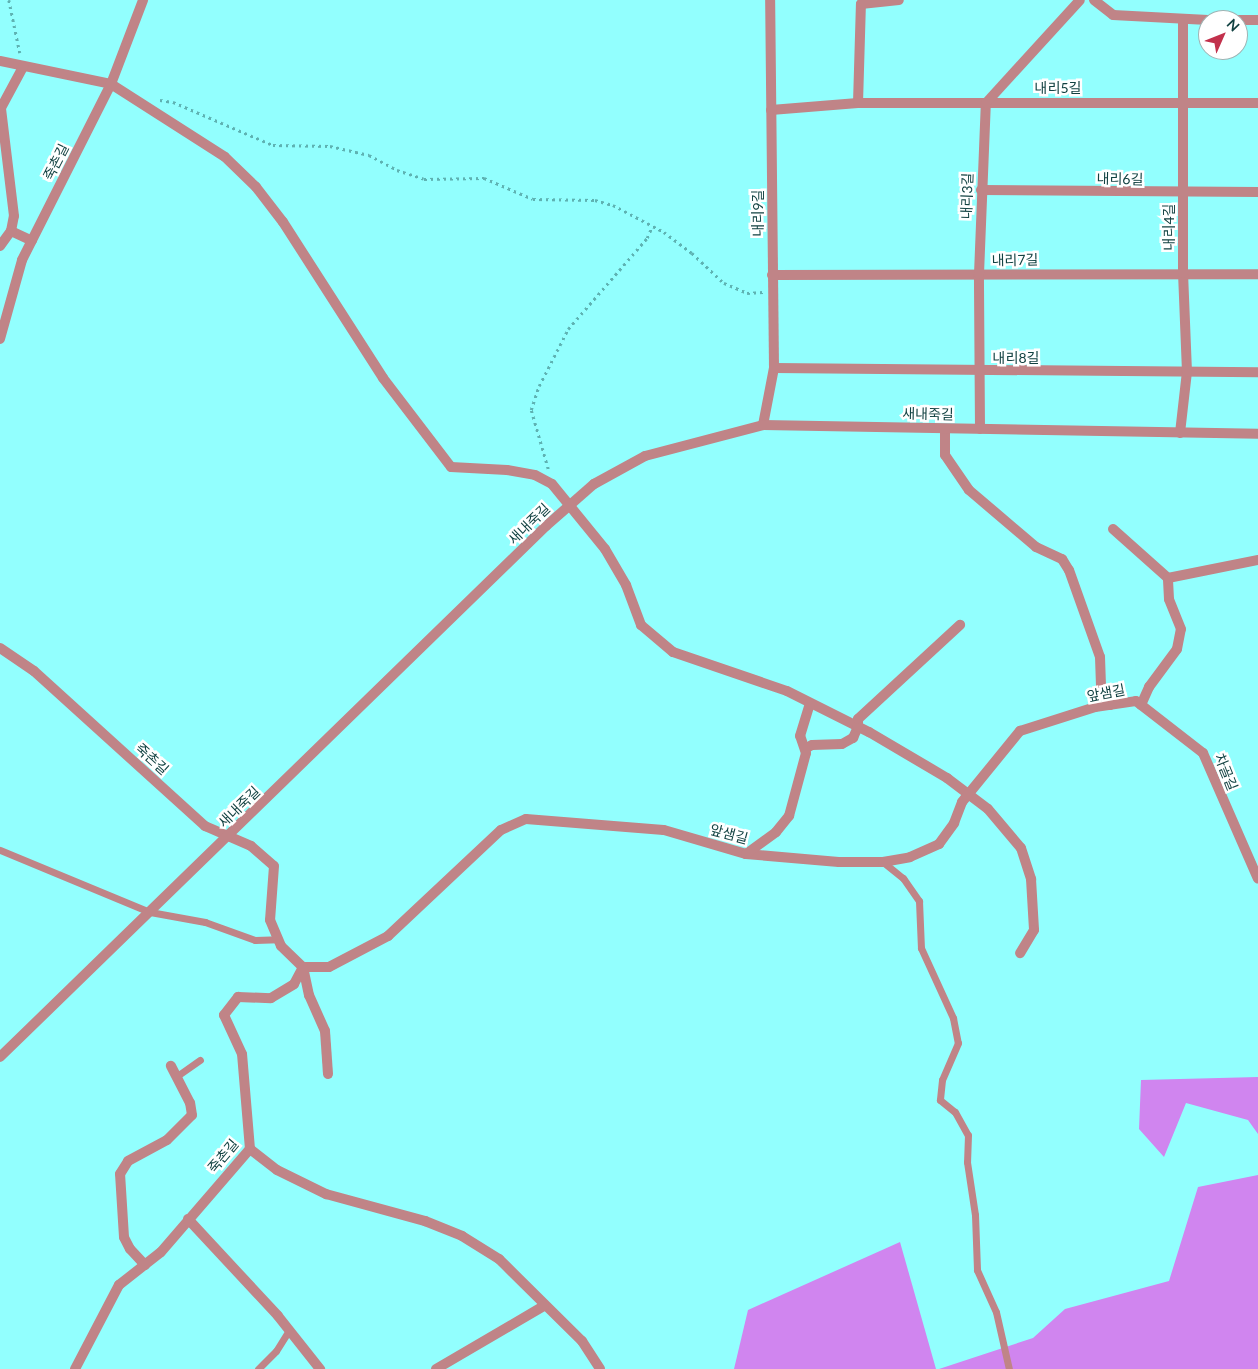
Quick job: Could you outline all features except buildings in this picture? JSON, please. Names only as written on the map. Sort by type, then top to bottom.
[{"type":"street","name":"죽촌길","points":[[0,339],[22,260],[111,84],[144,0]]},
{"type":"street","name":"내리9길","points":[[763,425],[774,368],[770,0]]},
{"type":"street","points":[[858,103],[861,2],[899,0]]},
{"type":"street","points":[[986,102],[1080,0]]},
{"type":"street","points":[[1094,0],[1113,15],[1198,20]]},
{"type":"street","name":"내리4길","points":[[1180,433],[1187,372],[1183,273],[1183,20]]},
{"type":"street","points":[[0,61],[111,84],[144,103],[225,157],[256,187],[299,245],[383,378],[451,467],[507,470],[535,475],[546,481],[572,503],[605,549],[626,585],[641,625],[673,652],[737,672],[858,727],[969,794],[988,809],[1021,848],[1031,879],[1034,930],[1020,953]]},
{"type":"street","points":[[0,246],[11,231],[14,216],[0,108],[23,67]]},
{"type":"street","name":"내리3길","points":[[980,429],[978,372],[979,274],[986,102]]},
{"type":"street","name":"내리5길","points":[[772,110],[858,103],[1258,102]]},
{"type":"street","name":"내리6길","points":[[981,190],[1183,193],[1258,192]]},
{"type":"street","points":[[11,231],[32,241]]},
{"type":"street","name":"내리7길","points":[[772,274],[1258,274]]},
{"type":"street","name":"내리8길","points":[[774,368],[978,372],[1258,372]]},
{"type":"street","name":"새내죽길","points":[[0,1058],[572,503],[594,484],[645,456],[763,425],[1258,434]]},
{"type":"street","points":[[945,428],[945,455],[969,490],[1007,525],[1036,547],[1062,560],[1069,570],[1100,657],[1101,684],[1110,705]]},
{"type":"street","points":[[1113,529],[1168,578],[1169,599],[1181,629],[1178,649],[1138,703]]},
{"type":"street","points":[[1168,578],[1258,560]]},
{"type":"street","points":[[805,749],[812,745],[842,744],[853,738],[858,727],[858,719],[960,625]]},
{"type":"street","name":"죽촌길","points":[[0,648],[34,672],[205,826],[251,846],[274,866],[270,920],[278,939],[303,967],[310,995],[325,1030],[328,1074]]},
{"type":"street","name":"앞샘길","points":[[303,967],[330,967],[388,936],[501,830],[526,819],[664,830],[746,854],[840,862],[883,862],[910,858],[939,844],[969,794],[1020,731],[1110,705],[1138,703]]},
{"type":"street","name":"차골길","points":[[1138,703],[1203,752],[1258,879]]},
{"type":"street","points":[[746,854],[776,832],[789,816],[799,784],[805,749],[800,736],[810,704]]},
{"type":"street","name":"죽촌길","points":[[75,1369],[119,1285],[161,1252],[250,1149],[242,1054],[224,1015],[238,997],[271,998],[294,984],[303,967]]},
{"type":"street","points":[[145,1265],[130,1250],[124,1237],[120,1174],[128,1162],[167,1140],[192,1116],[190,1102],[171,1066]]},
{"type":"street","points":[[250,1149],[278,1170],[326,1194],[425,1221],[462,1236],[499,1259],[544,1306],[582,1341],[600,1369]]},
{"type":"street","points":[[188,1219],[278,1316],[288,1332],[320,1369]]},
{"type":"street","points":[[436,1369],[544,1306]]},
{"type":"lane","points":[[0,850],[150,912],[205,922],[254,940],[278,939]]},
{"type":"lane","points":[[883,862],[903,878],[918,901],[921,948],[953,1018],[958,1043],[942,1080],[940,1100],[955,1112],[968,1135],[967,1162],[975,1215],[977,1270],[996,1312],[1009,1369]]},
{"type":"lane","points":[[177,1076],[200,1060]]},
{"type":"lane","points":[[258,1369],[276,1351],[288,1332]]},
{"type":"path","points":[[9,0],[23,67]]},
{"type":"path","points":[[144,103],[155,99],[173,102],[273,145],[314,144],[369,155],[397,170],[424,179],[484,178],[532,199],[595,200],[613,205],[692,253],[724,284],[747,292],[772,292]]},
{"type":"path","points":[[546,481],[548,465],[531,410],[539,386],[568,329],[647,238],[652,227]]},
{"type":"shaded area","points":[[1258,1077],[1258,1134],[1248,1120],[1186,1103],[1164,1157],[1139,1129],[1141,1080]]},
{"type":"shaded area","points":[[1258,1175],[1258,1369],[939,1369],[1033,1338],[1065,1309],[1169,1281],[1198,1187]]},
{"type":"shaded area","points":[[900,1242],[936,1369],[734,1369],[748,1310]]}]
